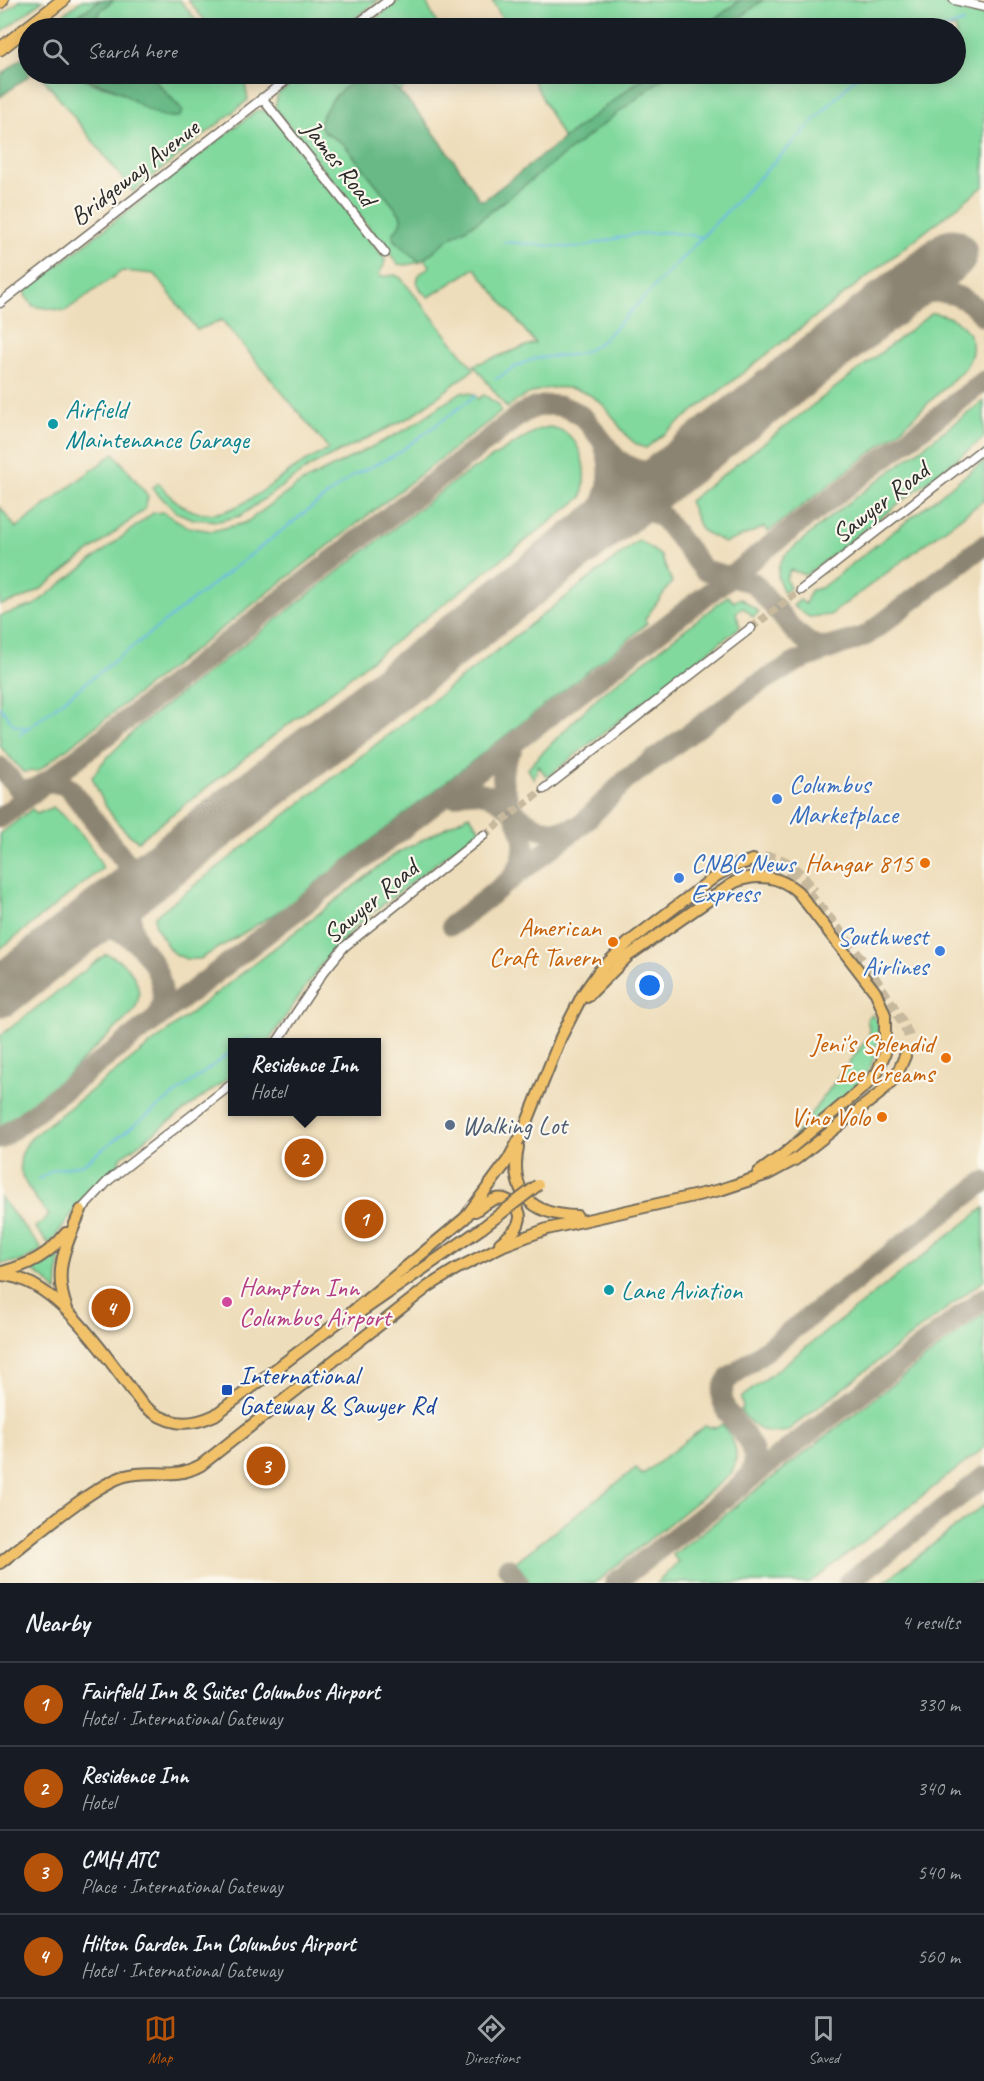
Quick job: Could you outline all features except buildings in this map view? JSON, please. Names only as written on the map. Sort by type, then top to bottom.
[{"type":"highway","points":[[40,18],[63,0]]},
{"type":"highway","points":[[0,49],[18,35]]},
{"type":"main road","points":[[465,1218],[502,1169],[523,1132],[561,1037],[590,982],[628,943],[722,872],[753,860]]},
{"type":"main road","points":[[561,1037],[587,997],[628,956],[728,886],[749,877],[767,877],[793,887],[821,919],[876,993],[885,1015],[887,1032],[882,1063],[865,1086],[774,1162],[748,1178],[720,1190]]},
{"type":"main road","points":[[456,1269],[527,1236],[593,1216],[720,1190],[759,1178],[796,1159],[888,1086],[901,1068],[905,1056]]},
{"type":"main road","points":[[523,1132],[516,1173],[519,1187],[526,1198],[537,1207],[555,1215],[593,1216]]},
{"type":"main road","points":[[312,1342],[374,1304],[482,1228],[538,1185]]},
{"type":"main road","points":[[0,1274],[33,1283],[70,1315],[142,1404],[154,1414],[178,1424],[204,1420],[215,1414],[312,1342],[414,1262],[465,1218],[491,1201],[501,1199],[514,1205],[520,1218],[510,1235],[429,1286],[202,1464],[186,1473],[170,1475],[148,1472],[123,1477],[95,1492],[0,1563]]},
{"type":"main road","points":[[0,1274],[25,1266],[43,1256],[60,1241],[81,1210]]},
{"type":"main road","points":[[70,1315],[61,1293],[59,1274],[66,1242],[81,1210]]},
{"type":"street","points":[[365,18],[389,0]]},
{"type":"street","points":[[954,0],[962,4],[984,7]]},
{"type":"street","name":"Bridgeway Avenue","points":[[0,303],[281,84]]},
{"type":"street","name":"James Road","points":[[262,98],[386,253]]},
{"type":"street","name":"Sawyer Road","points":[[801,590],[984,448]]},
{"type":"street","points":[[544,789],[751,628]]},
{"type":"street","name":"Sawyer Road","points":[[280,1038],[322,974],[344,947],[484,835]]},
{"type":"street","points":[[81,1210],[109,1180],[228,1087]]},
{"type":"green space","points":[[21,0],[43,0],[0,33],[0,16]]},
{"type":"green space","points":[[82,0],[100,0],[74,18],[59,18]]},
{"type":"green space","points":[[100,0],[114,0],[101,10],[99,18],[74,18]]},
{"type":"green space","points":[[114,0],[180,0],[194,18],[99,18],[101,10]]},
{"type":"green space","points":[[188,0],[379,0],[355,18],[203,18]]},
{"type":"green space","points":[[400,0],[425,0],[434,18],[376,18]]},
{"type":"green space","points":[[492,0],[740,0],[717,18],[502,18]]},
{"type":"green space","points":[[740,0],[763,0],[739,18],[717,18]]},
{"type":"green space","points":[[763,0],[936,0],[967,13],[984,14],[984,186],[646,448],[638,445],[626,435],[601,403],[578,390],[553,388],[541,390],[517,400],[507,408],[474,365],[535,343],[475,268],[429,297],[422,292],[417,282],[419,275],[430,266],[424,259],[451,237],[477,222],[655,84],[966,84],[966,18],[739,18]]},
{"type":"green space","points":[[18,61],[18,84],[0,97],[0,76]]},
{"type":"green space","points":[[48,84],[95,84],[180,107],[158,84],[245,84],[248,100],[133,192]]},
{"type":"green space","points":[[100,84],[158,84],[183,111],[179,117],[160,115]]},
{"type":"green space","points":[[291,84],[383,84],[324,132],[344,144],[400,214],[402,222],[393,234],[394,240],[420,262],[398,264],[277,111],[275,106],[278,94]]},
{"type":"green space","points":[[350,84],[389,84],[407,99],[449,153],[479,199],[484,200],[635,84],[655,84],[477,222],[451,237],[420,262],[394,240],[393,234],[402,222],[400,214],[344,144],[324,132],[319,124],[323,114],[336,96]]},
{"type":"green space","points":[[388,84],[406,84],[400,92]]},
{"type":"green space","points":[[535,84],[635,84],[563,139]]},
{"type":"green space","points":[[261,110],[271,114],[385,259],[379,274],[381,277],[395,275],[401,278],[474,369],[412,416],[311,466],[240,516],[219,521],[193,519],[176,512],[152,488],[159,483],[177,502],[194,511],[211,514],[228,510],[245,502],[301,464],[329,449],[222,320],[197,330],[155,274],[122,271],[65,311],[33,306],[25,295],[26,290],[256,111]]},
{"type":"green space","points":[[932,313],[952,319],[967,331],[972,348],[970,358],[965,368],[898,432],[768,532],[765,527],[725,543],[701,530],[689,501]]},
{"type":"green space","points":[[461,392],[474,394],[478,399],[484,395],[499,405],[501,412],[38,771],[23,772],[0,746],[0,616],[34,605],[153,513],[163,512],[188,527],[212,531],[245,523],[301,483],[407,429]]},
{"type":"green space","points":[[984,401],[984,438],[806,575],[790,570],[786,579],[790,588],[784,593],[778,578],[779,565],[785,555],[831,516]]},
{"type":"green space","points":[[549,427],[560,430],[576,444],[583,464],[582,497],[138,841],[116,821],[92,777],[103,762],[140,725],[460,477],[537,430]]},
{"type":"green space","points":[[114,453],[148,496],[145,509],[41,589],[24,598],[0,605],[0,507],[16,528]]},
{"type":"green space","points":[[984,461],[984,500],[830,615],[809,617],[793,606],[800,600],[805,604],[811,590],[821,588]]},
{"type":"green space","points":[[639,540],[661,556],[672,582],[645,619],[647,623],[627,641],[284,908],[200,959],[186,959],[173,953],[155,925],[155,916]]},
{"type":"green space","points":[[728,596],[734,602],[740,598],[759,612],[753,617],[743,607],[736,612],[740,627],[547,777],[538,765],[534,779],[528,769],[535,760],[599,696]]},
{"type":"green space","points":[[53,807],[81,835],[103,868],[0,949],[0,834],[32,809],[37,814]]},
{"type":"green space","points":[[469,815],[480,829],[358,924],[322,963],[271,1038],[228,1038],[228,1078],[120,1158],[119,1163],[86,1194],[51,1243],[47,1242],[35,1227],[49,1216],[28,1187],[20,1168],[25,1147],[33,1136],[394,855]]},
{"type":"green space","points":[[106,954],[122,963],[134,977],[138,994],[133,1012],[65,1077],[0,1128],[0,1036]]},
{"type":"green space","points":[[872,1015],[879,1023],[874,1055],[866,1074],[847,1095],[790,1142],[866,1040],[870,1032],[867,1019]]},
{"type":"green space","points":[[0,1197],[41,1248],[41,1251],[22,1261],[0,1264]]},
{"type":"green space","points":[[984,1208],[984,1280],[787,1431],[772,1433],[760,1429],[745,1416],[740,1410],[743,1407],[741,1398]]},
{"type":"green space","points":[[59,1248],[57,1292],[45,1279],[31,1270]]},
{"type":"green space","points":[[984,1313],[984,1448],[810,1583],[657,1583],[678,1562],[673,1555]]},
{"type":"green space","points":[[722,1424],[735,1448],[736,1460],[731,1474],[595,1583],[526,1583],[513,1566],[636,1468],[642,1475],[705,1426],[716,1428]]},
{"type":"green space","points":[[984,1505],[984,1583],[883,1583]]},
{"type":"waterway","points":[[496,379],[527,361],[578,354],[602,341],[849,84]]},
{"type":"waterway","points":[[504,242],[576,248],[635,234],[668,232],[703,237]]},
{"type":"waterway","points":[[19,735],[352,476],[397,454],[475,396]]},
{"type":"waterway","points":[[0,707],[14,725],[27,728]]},
{"type":"waterway","points":[[39,1179],[53,1170],[83,1164],[228,1054]]},
{"type":"taxiway","points":[[889,303],[915,295],[940,292],[963,299],[974,306],[984,317]]},
{"type":"taxiway","points":[[0,1139],[984,381]]},
{"type":"taxiway","points":[[0,818],[521,414],[546,405],[563,407],[586,420],[704,570],[754,583],[794,631],[809,643],[825,648],[855,640]]},
{"type":"taxiway","points":[[569,551],[596,516],[607,489],[609,475],[604,446]]},
{"type":"taxiway","points":[[620,461],[634,469],[649,472],[657,472],[680,464]]},
{"type":"taxiway","points":[[615,515],[627,510],[639,509],[650,511],[662,518]]},
{"type":"taxiway","points":[[452,925],[581,825],[626,780],[756,685],[798,661],[867,635],[984,545]]},
{"type":"taxiway","points":[[512,749],[504,766],[503,782],[524,843],[522,859],[513,876]]},
{"type":"taxiway","points":[[0,767],[19,789],[32,790],[41,785]]},
{"type":"taxiway","points":[[45,782],[62,784],[70,789],[132,870],[134,888],[131,915],[134,935],[139,946]]},
{"type":"taxiway","points":[[453,796],[472,792],[488,795],[540,828],[556,831],[575,827]]},
{"type":"taxiway","points":[[126,862],[142,872],[160,868]]},
{"type":"taxiway","points":[[66,941],[98,928],[123,933],[134,941],[145,951],[159,977],[162,1004],[157,1017]]},
{"type":"taxiway","points":[[744,1482],[753,1467],[754,1453],[724,1406],[722,1393],[728,1379],[984,1182]]},
{"type":"taxiway","points":[[615,1583],[984,1298]]},
{"type":"taxiway","points":[[848,1583],[984,1477]]},
{"type":"taxiway","points":[[508,1568],[519,1583]]},
{"type":"runway","points":[[0,992],[952,254]]},
{"type":"tunnel","points":[[751,628],[801,590]]},
{"type":"tunnel","points":[[484,835],[544,789]]},
{"type":"tunnel","points":[[765,857],[773,857],[793,867],[814,891]]},
{"type":"tunnel","points":[[745,865],[772,863],[786,872],[805,891],[827,915],[871,973],[890,1001],[910,1040]]},
{"type":"place","name":"Airfield Maintenance Garage","points":[[53,424]]},
{"type":"place","name":"Columbus Marketplace","points":[[777,799]]},
{"type":"place","name":"Hangar 815","points":[[925,863]]},
{"type":"place","name":"CNBC News Express","points":[[679,878]]},
{"type":"place","name":"American Craft Tavern","points":[[613,942]]},
{"type":"place","name":"Southwest Airlines","points":[[940,951]]},
{"type":"place","name":"Jeni's Splendid Ice Creams","points":[[946,1058]]},
{"type":"place","name":"Vino Volo","points":[[882,1117]]},
{"type":"place","name":"Walking Lot","points":[[450,1125]]},
{"type":"place","name":"Residence Inn","points":[[304,1158]]},
{"type":"place","name":"Fairfield Inn & Suites Columbus Airport","points":[[364,1219]]},
{"type":"place","name":"Lane Aviation","points":[[609,1290]]},
{"type":"place","name":"Hampton Inn Columbus Airport","points":[[227,1302]]},
{"type":"place","name":"Hilton Garden Inn Columbus Airport","points":[[111,1308]]},
{"type":"place","name":"International Gateway & Sawyer Rd","points":[[227,1390]]},
{"type":"place","name":"CMH ATC","points":[[266,1466]]}]
